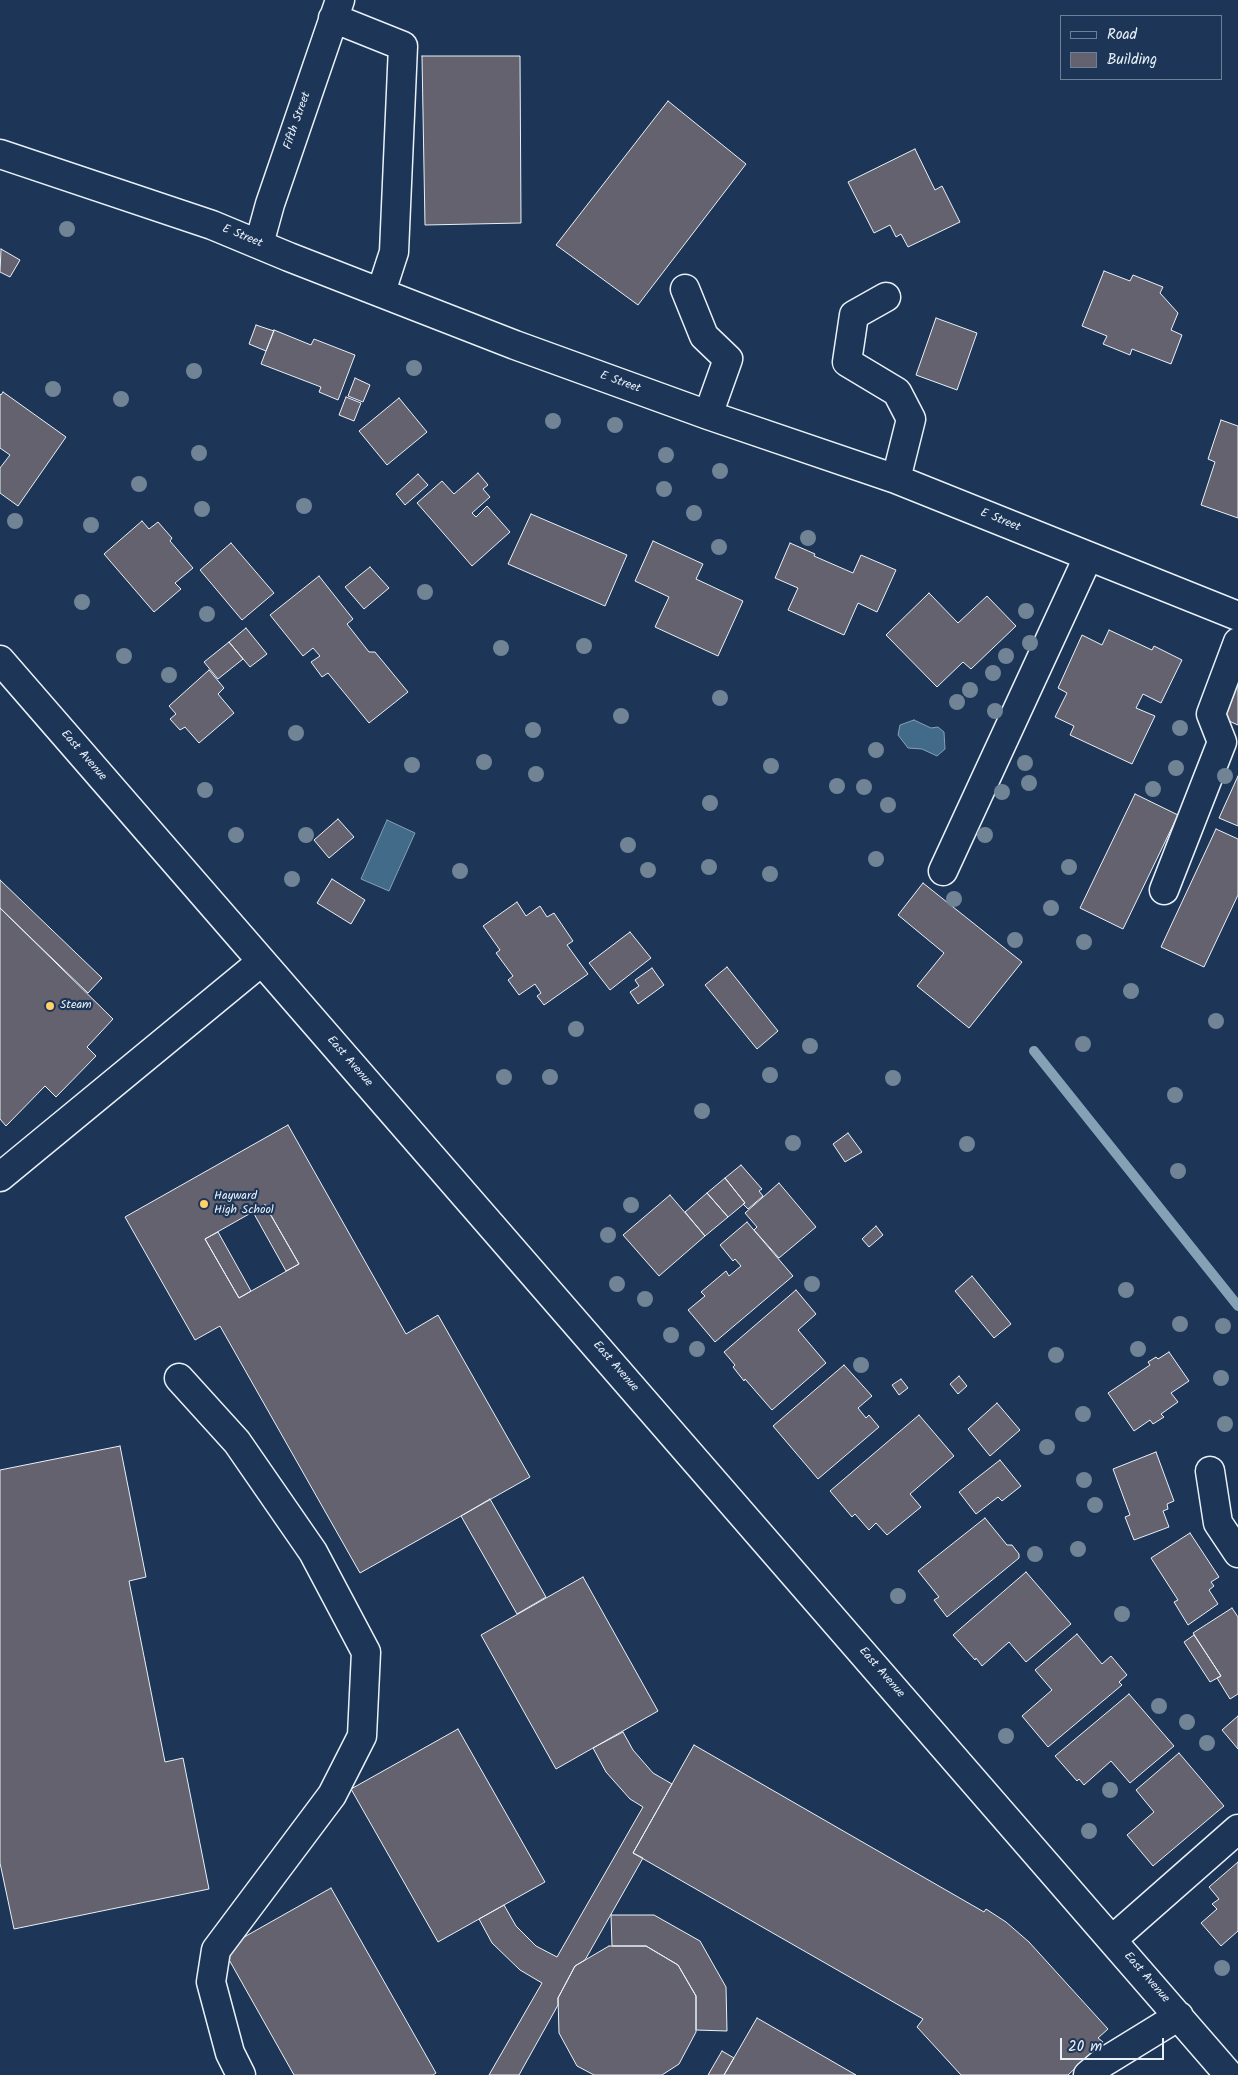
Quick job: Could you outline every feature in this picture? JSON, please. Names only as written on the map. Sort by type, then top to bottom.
[{"type":"street","name":"Fifth Street","points":[[258,244],[337,9]]},
{"type":"street","points":[[337,9],[404,46],[394,252],[381,292]]},
{"type":"street","name":"E Street","points":[[0,154],[212,226],[515,345],[708,415],[896,479],[1238,616]]},
{"type":"street","points":[[685,288],[704,336],[728,359],[708,415]]},
{"type":"street","points":[[886,297],[854,315],[847,362],[897,392],[912,419],[896,479]]},
{"type":"street","points":[[943,871],[1088,557]]},
{"type":"street","points":[[1164,890],[1222,742],[1211,714],[1238,642]]},
{"type":"street","name":"East Avenue","points":[[0,660],[1113,1939],[1229,2075]]},
{"type":"street","points":[[0,1177],[261,962]]},
{"type":"street","points":[[179,1378],[236,1442],[313,1552],[366,1652],[362,1736],[332,1795],[216,1950],[211,1982],[230,2053],[241,2075]]},
{"type":"street","points":[[1210,1472],[1218,1523],[1238,1553]]},
{"type":"street","points":[[1113,1939],[1238,1829]]},
{"type":"street","points":[[1088,2075],[1101,2064],[1178,2016]]},
{"type":"water","points":[[914,720],[931,728],[938,727],[944,732],[945,749],[937,756],[922,749],[908,748],[898,735],[900,725]]},
{"type":"water","points":[[387,820],[415,833],[389,891],[361,879]]},
{"type":"building","points":[[422,56],[520,56],[521,223],[425,225]]},
{"type":"building","points":[[668,101],[746,164],[638,305],[556,245]]},
{"type":"building","points":[[915,149],[935,190],[942,186],[960,222],[908,247],[901,234],[896,237],[890,225],[874,233],[848,182]]},
{"type":"building","points":[[1,249],[20,260],[10,277],[0,272]]},
{"type":"building","points":[[1104,271],[1130,281],[1133,275],[1163,287],[1160,293],[1178,313],[1171,330],[1182,335],[1171,364],[1132,349],[1130,355],[1103,344],[1107,336],[1082,326]]},
{"type":"building","points":[[936,318],[977,333],[957,390],[916,375]]},
{"type":"building","points":[[256,325],[274,331],[266,351],[249,344]]},
{"type":"building","points":[[274,330],[311,345],[314,339],[355,355],[338,400],[319,392],[321,387],[261,364]]},
{"type":"building","points":[[355,378],[370,385],[363,402],[348,396]]},
{"type":"building","points":[[3,392],[66,437],[18,506],[0,493],[0,468],[10,455],[0,448],[0,394]]},
{"type":"building","points":[[346,397],[361,403],[354,421],[339,415]]},
{"type":"building","points":[[399,398],[427,432],[387,465],[359,431]]},
{"type":"building","points":[[1221,420],[1238,426],[1238,518],[1201,505],[1215,462],[1208,459]]},
{"type":"building","points":[[478,473],[488,485],[483,489],[490,497],[472,513],[476,517],[487,506],[510,532],[472,566],[417,503],[442,481],[454,494]]},
{"type":"building","points":[[418,474],[428,485],[405,505],[396,494]]},
{"type":"building","points":[[531,514],[627,555],[605,606],[508,564]]},
{"type":"building","points":[[142,521],[149,529],[158,522],[172,538],[170,541],[193,568],[175,583],[181,589],[154,612],[104,554]]},
{"type":"building","points":[[653,541],[703,564],[696,579],[743,601],[718,656],[655,627],[669,597],[635,581]]},
{"type":"building","points":[[231,543],[274,593],[242,620],[200,570]]},
{"type":"building","points":[[790,543],[853,573],[861,555],[896,570],[877,612],[858,603],[844,635],[788,610],[798,588],[775,578]]},
{"type":"building","points":[[370,567],[389,588],[364,609],[345,587]]},
{"type":"building","points":[[319,576],[353,619],[347,624],[369,652],[375,652],[408,692],[369,723],[328,673],[322,677],[311,662],[320,656],[313,648],[303,656],[270,615]]},
{"type":"building","points":[[929,593],[958,623],[987,596],[1016,626],[971,669],[963,662],[937,687],[886,635]]},
{"type":"building","points":[[246,628],[267,654],[250,667],[229,642]]},
{"type":"building","points":[[1109,630],[1152,650],[1154,646],[1182,660],[1161,703],[1143,694],[1136,708],[1155,716],[1132,764],[1070,735],[1074,726],[1055,717],[1067,693],[1058,688],[1082,635],[1102,645]]},
{"type":"building","points":[[229,642],[243,659],[218,679],[204,662]]},
{"type":"building","points":[[209,670],[224,688],[218,694],[234,713],[199,743],[185,727],[180,730],[170,719],[176,714],[169,706]]},
{"type":"building","points":[[1238,683],[1238,725],[1222,718]]},
{"type":"building","points":[[1238,776],[1238,826],[1219,818]]},
{"type":"building","points":[[1135,794],[1178,815],[1123,929],[1080,908]]},
{"type":"building","points":[[338,819],[354,837],[329,858],[314,840]]},
{"type":"building","points":[[1216,829],[1238,839],[1238,895],[1204,967],[1161,947]]},
{"type":"building","points":[[332,879],[365,900],[351,924],[317,903]]},
{"type":"building","points":[[0,880],[102,978],[88,993],[0,908]]},
{"type":"building","points":[[923,883],[1022,962],[969,1028],[917,986],[944,953],[898,915]]},
{"type":"building","points":[[517,902],[526,916],[540,906],[547,917],[554,913],[573,941],[567,945],[588,974],[544,1005],[537,996],[541,993],[535,984],[519,995],[508,980],[513,976],[496,953],[500,950],[483,926]]},
{"type":"building","name":"Steam","points":[[0,908],[113,1019],[87,1047],[96,1056],[56,1097],[45,1086],[6,1126],[0,1119]]},
{"type":"building","points":[[630,932],[651,958],[610,990],[589,963]]},
{"type":"building","points":[[727,967],[778,1031],[757,1049],[705,985]]},
{"type":"building","points":[[652,968],[664,985],[638,1004],[630,992],[639,986],[635,980]]},
{"type":"building","points":[[288,1125],[406,1334],[438,1315],[530,1477],[360,1573],[220,1326],[195,1340],[125,1217]],"holes":[[[265,1205],[299,1264],[239,1298],[205,1239]]]},
{"type":"building","points":[[848,1133],[862,1152],[845,1162],[833,1144]]},
{"type":"building","points":[[741,1165],[762,1189],[759,1191],[763,1196],[748,1209],[725,1178]]},
{"type":"building","points":[[725,1178],[745,1203],[728,1217],[707,1193]]},
{"type":"building","points":[[779,1183],[816,1227],[779,1258],[754,1230],[757,1227],[745,1213]]},
{"type":"building","points":[[707,1193],[728,1217],[705,1236],[685,1212]]},
{"type":"building","points":[[670,1195],[705,1236],[659,1276],[623,1235]]},
{"type":"building","points":[[265,1205],[299,1264],[286,1271],[253,1212]]},
{"type":"building","points":[[747,1222],[793,1276],[715,1342],[688,1310],[705,1296],[701,1292],[726,1271],[729,1276],[741,1266],[735,1259],[733,1261],[720,1245]]},
{"type":"building","points":[[876,1226],[883,1235],[869,1247],[862,1239]]},
{"type":"building","points":[[218,1232],[251,1291],[239,1298],[205,1239]]},
{"type":"building","points":[[972,1276],[1011,1324],[994,1338],[955,1291]]},
{"type":"building","points":[[796,1290],[816,1314],[798,1330],[826,1363],[772,1410],[745,1379],[744,1381],[733,1367],[735,1365],[724,1352]]},
{"type":"building","points":[[1169,1352],[1189,1381],[1171,1393],[1178,1402],[1161,1414],[1164,1417],[1153,1424],[1150,1420],[1134,1431],[1108,1393],[1150,1365],[1148,1362],[1156,1357],[1158,1359]]},
{"type":"building","points":[[844,1365],[872,1396],[858,1408],[866,1418],[869,1415],[879,1427],[818,1479],[773,1426]]},
{"type":"building","points":[[959,1376],[967,1386],[958,1394],[950,1384]]},
{"type":"building","points":[[901,1379],[908,1388],[899,1395],[892,1385]]},
{"type":"building","points":[[997,1403],[1020,1430],[990,1456],[968,1429]]},
{"type":"building","points":[[919,1415],[954,1456],[910,1494],[921,1507],[887,1535],[876,1523],[869,1530],[855,1514],[852,1517],[830,1491]]},
{"type":"building","points":[[120,1446],[146,1577],[129,1581],[165,1762],[183,1758],[209,1889],[14,1929],[0,1863],[0,1470]]},
{"type":"building","points":[[1156,1452],[1174,1501],[1167,1504],[1168,1509],[1163,1511],[1169,1527],[1134,1540],[1125,1517],[1130,1515],[1113,1469]]},
{"type":"building","points":[[1000,1460],[1021,1486],[1002,1501],[998,1497],[976,1514],[959,1492]]},
{"type":"building","points":[[490,1499],[546,1597],[517,1614],[461,1516]]},
{"type":"building","points":[[985,1518],[1007,1545],[1012,1545],[1019,1554],[1019,1558],[947,1617],[934,1600],[939,1597],[918,1571]]},
{"type":"building","points":[[1190,1533],[1219,1577],[1211,1582],[1214,1586],[1209,1590],[1218,1604],[1188,1625],[1174,1602],[1178,1600],[1151,1558]]},
{"type":"building","points":[[1026,1572],[1071,1624],[1026,1662],[1009,1642],[982,1666],[953,1635]]},
{"type":"building","points":[[583,1577],[658,1711],[556,1769],[481,1635]]},
{"type":"building","points":[[1232,1608],[1238,1617],[1238,1694],[1230,1699],[1217,1678],[1221,1676],[1193,1633]]},
{"type":"building","points":[[1077,1634],[1102,1664],[1111,1656],[1127,1675],[1119,1682],[1122,1685],[1048,1747],[1022,1716],[1052,1690],[1035,1670]]},
{"type":"building","points":[[1194,1635],[1221,1676],[1210,1682],[1184,1642]]},
{"type":"building","points":[[1129,1694],[1174,1746],[1130,1783],[1111,1761],[1084,1785],[1079,1779],[1077,1781],[1055,1756]]},
{"type":"building","points":[[1238,1716],[1238,1749],[1222,1730]]},
{"type":"building","points":[[458,1729],[545,1882],[438,1942],[351,1789]]},
{"type":"building","points":[[623,1732],[633,1750],[653,1773],[672,1784],[633,1853],[643,1858],[585,1960],[575,1966],[558,1998],[558,2005],[519,2075],[489,2075],[542,1983],[520,1970],[492,1943],[479,1919],[504,1905],[516,1926],[536,1946],[557,1957],[643,1807],[630,1799],[606,1772],[593,1748]]},
{"type":"building","points":[[694,1745],[984,1912],[986,1909],[1006,1922],[1029,1942],[1108,2029],[1098,2038],[1103,2042],[1068,2075],[961,2075],[917,2027],[923,2019],[633,1853]]},
{"type":"building","points":[[1179,1753],[1224,1806],[1153,1866],[1127,1835],[1154,1812],[1136,1790]]},
{"type":"building","points":[[1238,1862],[1238,1931],[1221,1946],[1201,1923],[1217,1909],[1212,1904],[1219,1899],[1209,1887]]},
{"type":"building","points":[[331,1888],[436,2073],[433,2075],[294,2075],[223,1949]]},
{"type":"building","points":[[611,1915],[654,1915],[700,1941],[726,1987],[727,2031],[696,2030],[696,1996],[678,1965],[646,1946],[612,1946]]},
{"type":"building","points":[[609,1946],[646,1946],[678,1965],[696,1996],[696,2032],[679,2064],[662,2075],[594,2075],[577,2066],[559,2033],[558,1998],[575,1966]]},
{"type":"building","points":[[757,2018],[856,2075],[724,2075]]},
{"type":"building","points":[[722,2051],[734,2058],[724,2075],[708,2075]]},
{"type":"waterway","points":[[1034,1051],[1238,1306]]},
{"type":"place","name":"Steam","points":[[50,1006]]},
{"type":"place","name":"Hayward High School","points":[[204,1204]]}]
